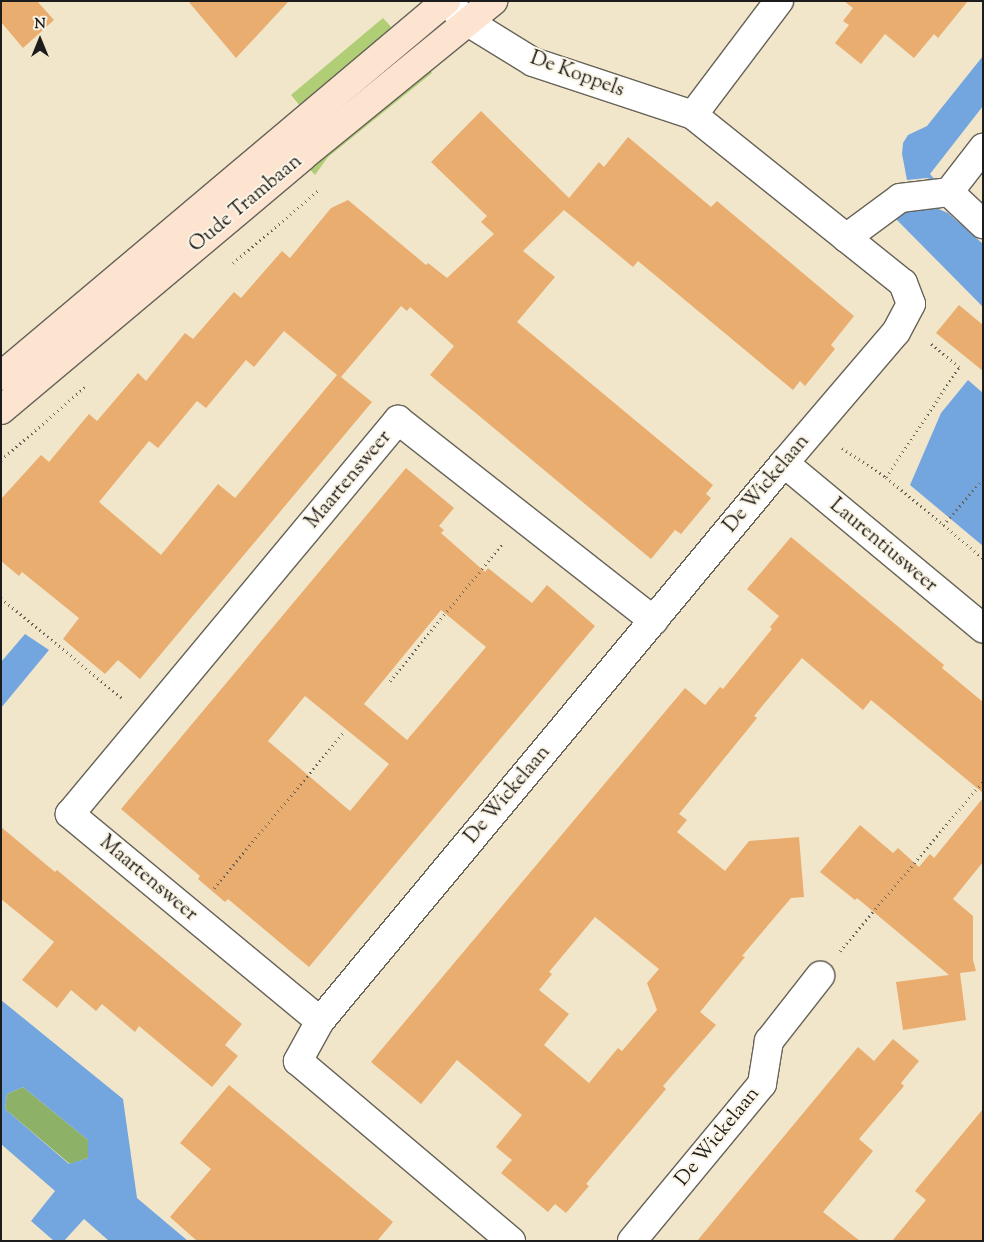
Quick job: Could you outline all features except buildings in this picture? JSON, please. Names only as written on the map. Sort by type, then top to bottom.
[{"type":"street","name":"Oude Trambaan","points":[[1,376],[446,1]]},
{"type":"street","name":"De Koppels","points":[[446,1],[468,22],[533,62],[693,115],[903,283],[907,312]]},
{"type":"street","name":"Oude Trambaan","points":[[1,410],[302,156],[493,1]]},
{"type":"street","points":[[693,115],[779,1]]},
{"type":"street","points":[[846,238],[900,198],[946,192],[983,148]]},
{"type":"street","points":[[946,192],[983,224]]},
{"type":"street","name":"De Wickelaan","points":[[511,1241],[298,1061],[320,1021],[654,621],[784,462],[896,332],[907,312]]},
{"type":"street","name":"Maartensweer","points":[[320,1021],[70,814],[398,420],[654,621]]},
{"type":"street","name":"Laurentiusweer","points":[[784,462],[983,628]]},
{"type":"street","name":"De Wickelaan","points":[[632,1241],[762,1084],[769,1041],[820,976]]},
{"type":"path","points":[[886,477],[958,366],[907,312]]},
{"type":"path","points":[[844,449],[886,477],[982,557]]},
{"type":"path","points":[[943,525],[983,479]]},
{"type":"path","points":[[390,681],[523,519]]},
{"type":"path","points":[[1,598],[148,720]]},
{"type":"path","points":[[191,916],[343,733]]},
{"type":"path","points":[[820,976],[983,781]]},
{"type":"green space","points":[[383,18],[393,29],[301,107],[291,95]]},
{"type":"green space","points":[[427,66],[432,73],[328,157],[315,175],[306,165]]},
{"type":"green space","points":[[23,1087],[88,1140],[88,1158],[70,1164],[5,1109],[7,1094]]},
{"type":"water","points":[[983,56],[983,106],[930,174],[936,181],[927,178],[907,180],[902,154],[903,143],[908,135],[927,126]]},
{"type":"water","points":[[929,205],[948,213],[983,244],[983,307],[894,217],[906,210]]},
{"type":"water","points":[[968,380],[983,393],[983,546],[910,485],[941,413]]},
{"type":"water","points":[[25,634],[49,650],[1,708],[1,662]]},
{"type":"water","points":[[1,1000],[123,1099],[137,1198],[188,1241],[109,1241],[84,1219],[64,1241],[54,1241],[31,1221],[55,1191],[1,1144]],"holes":[[[23,1087],[88,1140],[88,1158],[69,1164],[5,1109],[7,1094]]]}]
